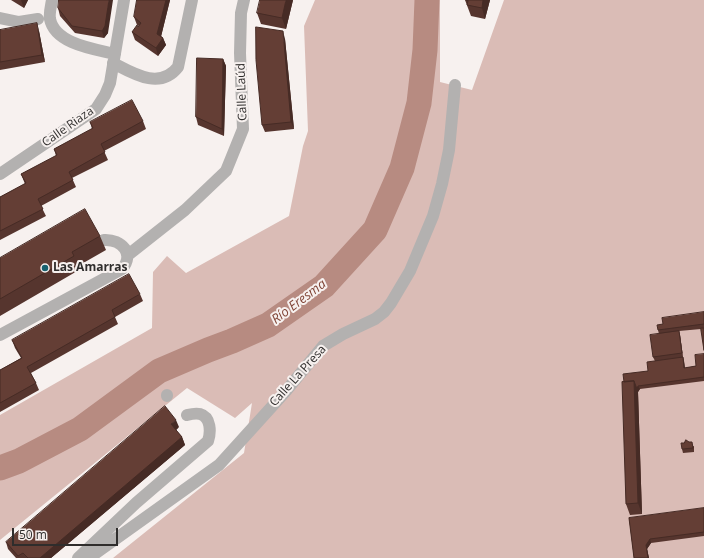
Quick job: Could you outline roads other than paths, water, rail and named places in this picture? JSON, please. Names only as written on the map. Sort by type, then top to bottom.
[{"type":"street","points":[[52,0],[50,18],[57,33],[68,40],[114,59],[133,74],[150,79],[159,79],[173,73],[178,67],[192,0]]},
{"type":"street","name":"Calle Riaza","points":[[0,173],[96,109],[105,95],[110,83],[124,0]]},
{"type":"street","name":"Calle Laúd","points":[[0,335],[122,269],[127,263],[128,255],[185,210],[226,170],[243,129],[240,53],[244,0]]},
{"type":"street","points":[[0,18],[19,22],[38,20]]},
{"type":"street","name":"Calle La Presa","points":[[89,558],[218,465],[286,391],[323,346],[343,334],[375,319],[384,312],[391,303],[410,271],[433,216],[442,184],[449,150],[455,85]]},
{"type":"street","points":[[104,240],[120,243],[128,255]]},
{"type":"street","points":[[78,558],[136,504],[208,441],[210,434],[208,420],[200,414],[187,415]]},
{"type":"waterway","name":"Río Eresma","points":[[0,468],[19,461],[80,429],[159,371],[268,325],[324,286],[375,230],[402,168],[419,103],[425,50],[427,0]]},
{"type":"place","name":"Las Amarras","points":[[45,268]]}]
